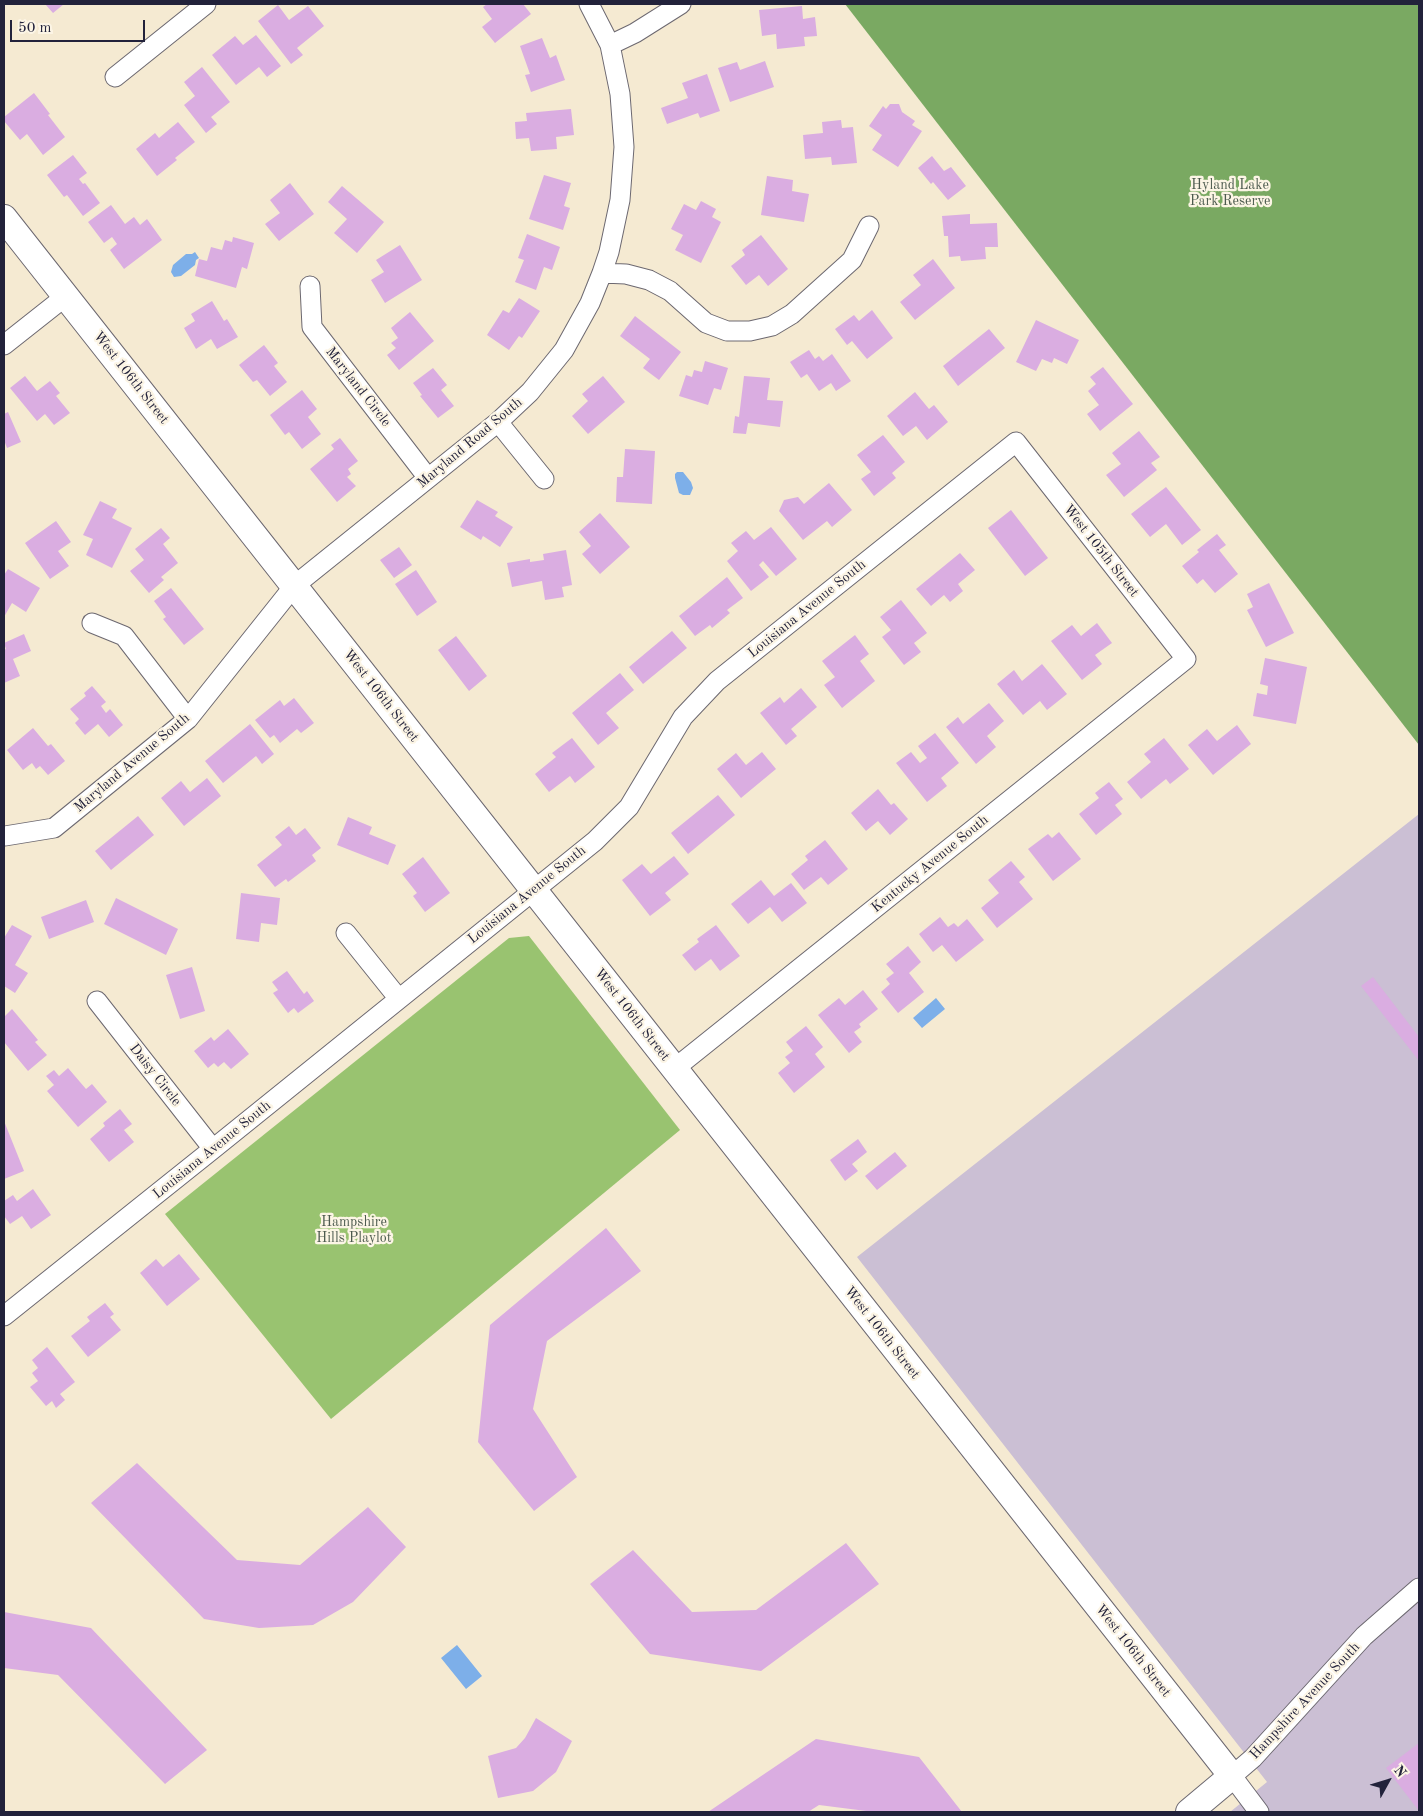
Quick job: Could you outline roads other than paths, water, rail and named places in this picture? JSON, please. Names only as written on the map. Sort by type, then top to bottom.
[{"type":"street","points":[[115,77],[206,4]]},
{"type":"street","name":"Maryland Road South","points":[[294,586],[498,422],[530,392],[564,350],[590,303],[609,252],[620,200],[624,147],[620,94],[610,45],[590,4]]},
{"type":"street","points":[[610,45],[635,33],[681,4]]},
{"type":"street","name":"West 106th Street","points":[[4,218],[1259,1812]]},
{"type":"street","points":[[602,273],[626,274],[649,280],[670,291],[706,323],[727,331],[750,332],[772,326],[792,314],[852,260],[869,226]]},
{"type":"street","name":"Maryland Circle","points":[[310,286],[312,328],[428,478]]},
{"type":"street","points":[[4,345],[66,296]]},
{"type":"street","points":[[498,422],[544,479]]},
{"type":"street","name":"West 105th Street","points":[[1016,442],[1186,659]]},
{"type":"street","name":"Louisiana Avenue South","points":[[7,1307],[213,1149],[595,841],[629,806],[683,717],[717,681],[1016,442]]},
{"type":"street","name":"Maryland Avenue South","points":[[5,836],[54,828],[188,719],[294,586]]},
{"type":"street","points":[[92,623],[124,636],[188,719]]},
{"type":"street","name":"Kentucky Avenue South","points":[[674,1069],[1186,659]]},
{"type":"street","points":[[346,933],[399,999]]},
{"type":"street","name":"Daisy Circle","points":[[96,1001],[213,1149]]},
{"type":"street","name":"Hampshire Avenue South","points":[[1189,1812],[1253,1758],[1364,1636],[1419,1588]]},
{"type":"water","points":[[195,252],[199,258],[196,260],[195,265],[181,276],[174,277],[171,272],[173,265],[186,254]]},
{"type":"water","points":[[677,472],[683,472],[691,482],[693,488],[690,495],[679,493],[675,478]]},
{"type":"water","points":[[936,998],[945,1009],[922,1028],[913,1018]]},
{"type":"water","points":[[457,1645],[482,1676],[466,1689],[441,1658]]},
{"type":"park label","name":"Hyland Lake Park Reserve","points":[[1230,194]]},
{"type":"park label","name":"Hampshire Hills Playlot","points":[[354,1230]]}]
